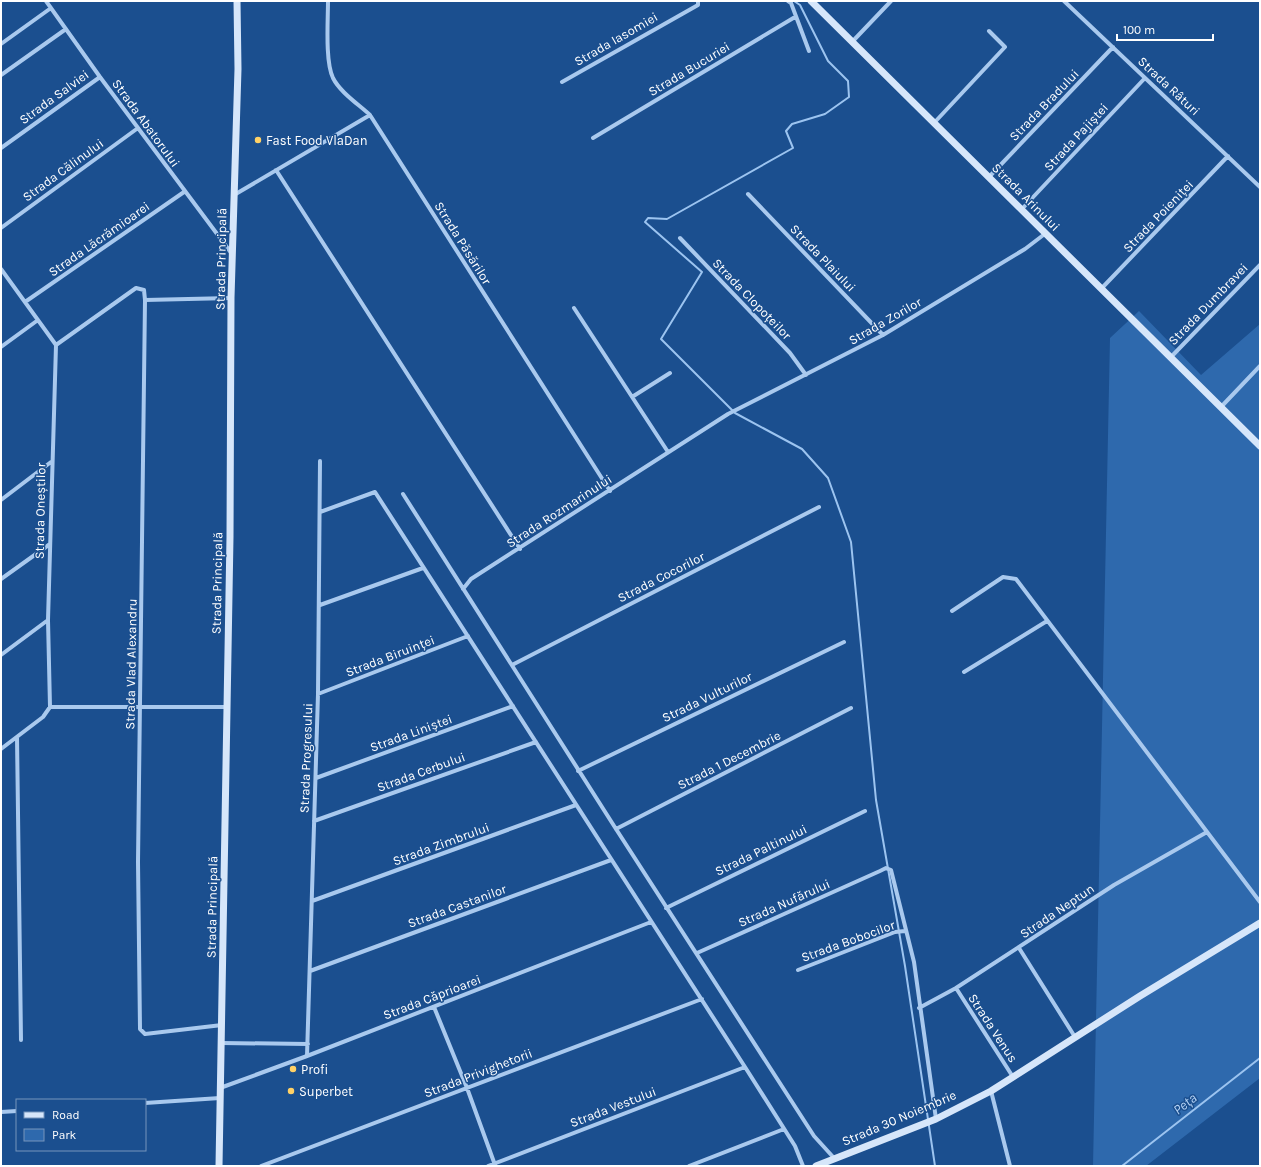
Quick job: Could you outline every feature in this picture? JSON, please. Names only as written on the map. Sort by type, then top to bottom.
[{"type":"main road","name":"Strada Principală","points":[[219,1166],[230,537],[231,298],[238,69],[237,1]]},
{"type":"main road","name":"Strada Arinului","points":[[811,1],[1260,446]]},
{"type":"main road","name":"Strada 30 Noiembrie","points":[[816,1166],[936,1119],[991,1091],[1014,1078],[1075,1037],[1260,923]]},
{"type":"street","name":"Strada Abatorului","points":[[46,1],[184,192],[233,255]]},
{"type":"street","name":"Strada Păsărilor","points":[[328,1],[330,68],[333,79],[370,115],[610,491]]},
{"type":"street","name":"Strada Iasomiei","points":[[562,82],[698,5],[698,1]]},
{"type":"street","points":[[788,1],[791,3],[809,51]]},
{"type":"street","points":[[852,43],[891,1]]},
{"type":"street","name":"Strada Râturi","points":[[1064,1],[1260,187]]},
{"type":"street","points":[[1,44],[51,8]]},
{"type":"street","name":"Strada Bucuriei","points":[[593,138],[795,17]]},
{"type":"street","points":[[1,75],[66,29]]},
{"type":"street","points":[[933,123],[1005,47],[989,32]]},
{"type":"street","name":"Strada Bradului","points":[[989,177],[1113,47]]},
{"type":"street","name":"Strada Salviei","points":[[1,148],[100,77]]},
{"type":"street","name":"Strada Pajiștei","points":[[1021,210],[1145,78]]},
{"type":"street","points":[[234,195],[370,115]]},
{"type":"street","name":"Strada Călinului","points":[[1,228],[138,128]]},
{"type":"street","name":"Strada Poieniței","points":[[1102,289],[1228,156]]},
{"type":"street","points":[[276,170],[520,549]]},
{"type":"street","name":"Strada Lăcrămioarei","points":[[25,302],[184,192]]},
{"type":"street","name":"Strada Plaiului","points":[[748,194],[883,335]]},
{"type":"street","name":"Strada Zorilor","points":[[728,414],[883,335],[1025,249],[1046,233]]},
{"type":"street","name":"Strada Clopoțeilor","points":[[680,238],[790,353],[806,375]]},
{"type":"street","name":"Strada Dumbravei","points":[[1171,357],[1260,265]]},
{"type":"street","points":[[1,269],[56,345],[136,288],[144,290],[145,300],[231,298]]},
{"type":"street","name":"Strada Vlad Alexandru","points":[[145,300],[138,862],[140,1029],[145,1034],[222,1025]]},
{"type":"street","points":[[574,308],[668,452]]},
{"type":"street","points":[[1,347],[38,320]]},
{"type":"street","name":"Strada Oneștilor","points":[[50,707],[48,620],[51,462],[56,345]]},
{"type":"street","points":[[1221,407],[1260,366]]},
{"type":"street","points":[[632,397],[670,373]]},
{"type":"street","name":"Strada Rozmarinului","points":[[463,589],[471,579],[520,549],[728,414]]},
{"type":"street","name":"Strada Progresului","points":[[307,1056],[320,605],[320,461]]},
{"type":"street","points":[[1,500],[51,462]]},
{"type":"street","points":[[320,512],[375,492],[702,999],[795,1146],[803,1166]]},
{"type":"street","points":[[403,494],[666,908],[814,1136],[834,1158]]},
{"type":"street","name":"Strada Cocorilor","points":[[512,665],[819,507]]},
{"type":"street","points":[[1,579],[50,544]]},
{"type":"street","points":[[320,605],[424,568]]},
{"type":"street","points":[[952,611],[1003,577],[1006,576],[1016,579],[1260,902]]},
{"type":"street","points":[[1,655],[48,620]]},
{"type":"street","points":[[964,672],[1047,621]]},
{"type":"street","name":"Strada Biruinței","points":[[318,694],[468,636]]},
{"type":"street","name":"Strada Vulturilor","points":[[578,771],[844,642]]},
{"type":"street","name":"Strada Liniștei","points":[[316,778],[513,706]]},
{"type":"street","points":[[1,749],[44,717],[50,707],[226,707]]},
{"type":"street","name":"Strada 1 Decembrie","points":[[616,830],[851,708]]},
{"type":"street","points":[[17,738],[21,1040]]},
{"type":"street","name":"Strada Cerbului","points":[[314,821],[536,742]]},
{"type":"street","name":"Strada Zimbrului","points":[[312,901],[576,805]]},
{"type":"street","name":"Strada Paltinului","points":[[666,908],[865,811]]},
{"type":"street","name":"Strada Neptun","points":[[919,1008],[956,988],[1114,885],[1206,832]]},
{"type":"street","name":"Strada Castanilor","points":[[310,971],[611,860]]},
{"type":"street","name":"Strada Nufărului","points":[[697,954],[886,868],[891,870],[893,874],[905,931]]},
{"type":"street","name":"Strada Căprioarei","points":[[220,1088],[307,1056],[651,922]]},
{"type":"street","points":[[905,931],[914,962],[919,1008],[936,1119]]},
{"type":"street","name":"Strada Bobocilor","points":[[798,970],[895,932],[905,931]]},
{"type":"street","points":[[1018,948],[1075,1037]]},
{"type":"street","name":"Strada Venus","points":[[956,988],[1014,1078]]},
{"type":"street","name":"Strada Privighetorii","points":[[261,1166],[702,999]]},
{"type":"street","points":[[434,1007],[467,1088],[495,1165]]},
{"type":"street","points":[[222,1043],[308,1044]]},
{"type":"street","name":"Strada Vestului","points":[[488,1166],[495,1165],[745,1067]]},
{"type":"street","points":[[991,1091],[1010,1166]]},
{"type":"street","points":[[146,1103],[220,1098]]},
{"type":"street","points":[[1,1112],[16,1111]]},
{"type":"street","points":[[688,1166],[784,1129]]},
{"type":"green space","points":[[1139,311],[1201,375],[1260,324],[1260,1078],[1146,1166],[1093,1166],[1110,338]]},
{"type":"waterway","points":[[794,1],[800,5],[828,61],[848,81],[849,97],[825,114],[792,124],[786,131],[793,148],[667,219],[648,218],[645,222],[702,272],[661,339],[735,413],[802,449],[828,478],[851,542],[876,800],[905,966],[935,1166]]},
{"type":"waterway","name":"Peța","points":[[1122,1166],[1260,1058]]},
{"type":"place","name":"Fast Food VlaDan","points":[[258,140]]},
{"type":"place","name":"Profi","points":[[293,1069]]},
{"type":"place","name":"Superbet","points":[[291,1091]]}]
